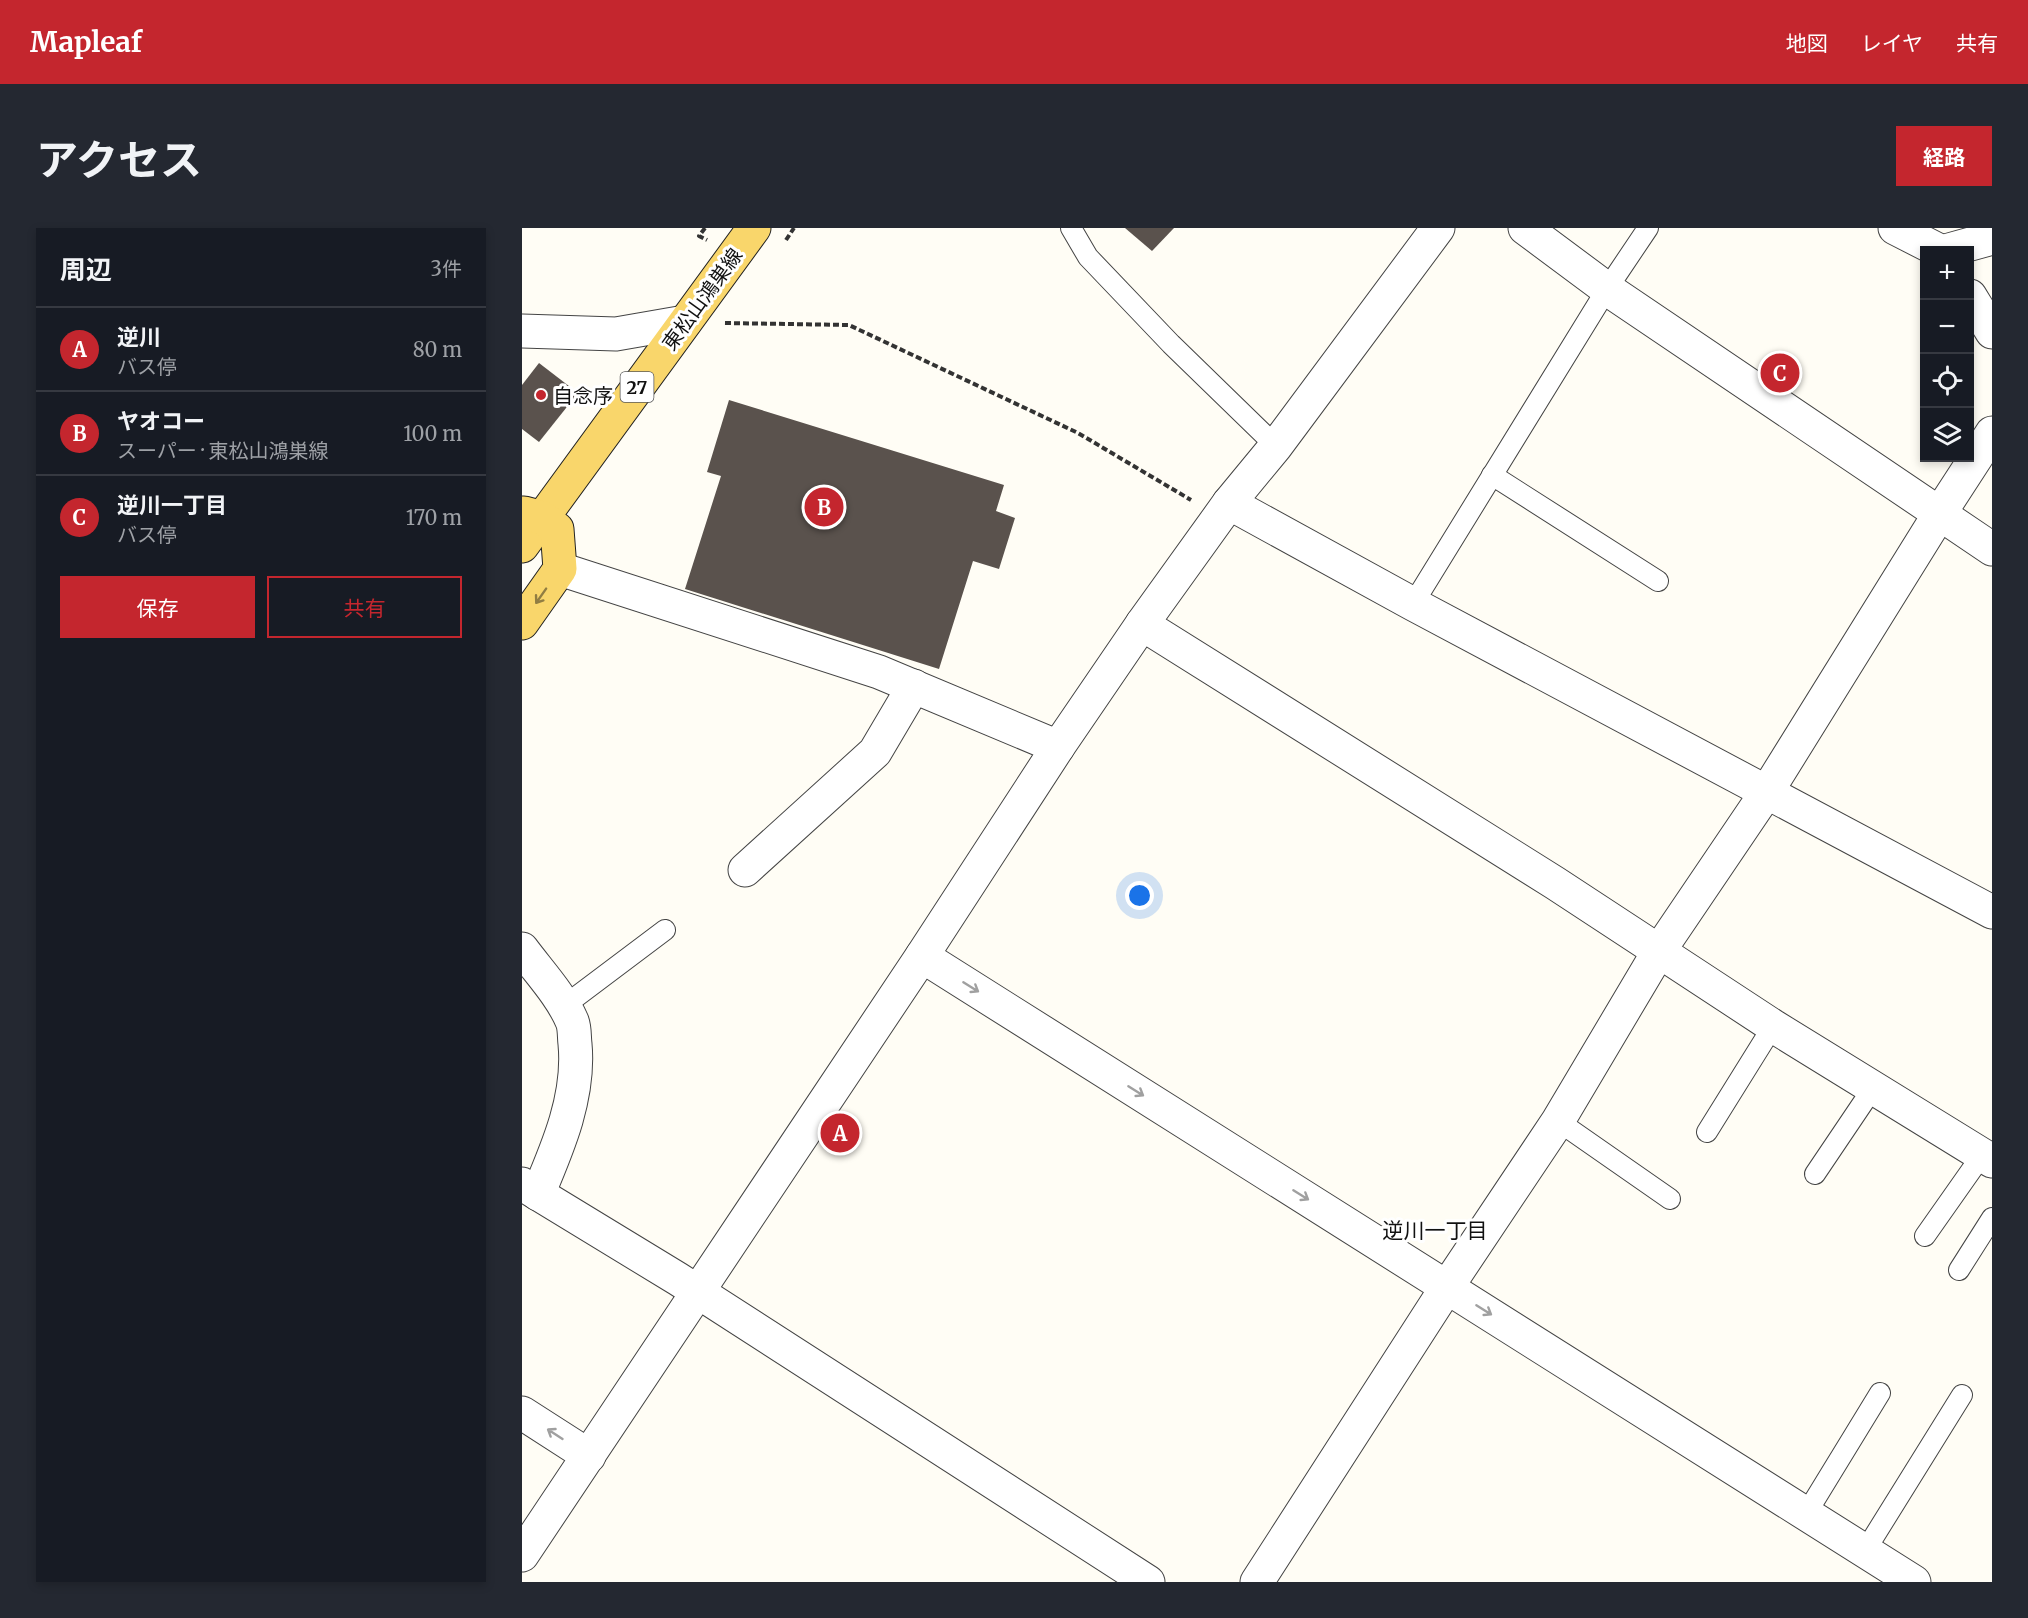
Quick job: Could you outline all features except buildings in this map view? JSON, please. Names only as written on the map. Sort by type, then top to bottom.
[{"type":"main road","name":"東松山鴻巣線","points":[[522,546],[532,515],[685,322],[754,228]]},
{"type":"main road","points":[[522,623],[560,569],[557,529],[532,515]]},
{"type":"street","points":[[522,1555],[1142,624],[1438,228]]},
{"type":"street","points":[[1524,228],[1607,289],[1992,549]]},
{"type":"street","points":[[1895,228],[1930,246]]},
{"type":"street","points":[[1963,246],[1992,238]]},
{"type":"street","points":[[1972,300],[1992,332]]},
{"type":"street","points":[[522,331],[616,334],[685,322]]},
{"type":"street","points":[[1257,1582],[1447,1287],[1558,1121],[1659,951],[1766,793],[1992,433]]},
{"type":"street","points":[[1225,510],[1413,604],[1992,912]]},
{"type":"street","points":[[560,569],[879,672],[1058,747]]},
{"type":"street","points":[[1142,624],[1545,877],[1773,1026],[1987,1158]]},
{"type":"street","points":[[745,870],[875,752],[914,686]]},
{"type":"street","points":[[522,949],[564,1006],[573,1023],[577,1065],[571,1102],[553,1158],[530,1189],[698,1292],[1148,1582]]},
{"type":"street","points":[[922,956],[1914,1582]]},
{"type":"street","points":[[522,1413],[589,1456]]},
{"type":"lane","points":[[1071,228],[1088,257],[1171,344],[1276,446]]},
{"type":"lane","points":[[1413,604],[1607,289],[1648,228]]},
{"type":"lane","points":[[1492,475],[1658,580]]},
{"type":"lane","points":[[564,1006],[665,930]]},
{"type":"lane","points":[[1707,1132],[1773,1026]]},
{"type":"lane","points":[[1815,1174],[1873,1088]]},
{"type":"lane","points":[[1558,1121],[1670,1199]]},
{"type":"lane","points":[[1925,1236],[1987,1158]]},
{"type":"lane","points":[[1959,1270],[1992,1218]]},
{"type":"lane","points":[[1806,1514],[1880,1393]]},
{"type":"lane","points":[[1865,1551],[1962,1395]]},
{"type":"path","points":[[685,322],[849,325],[1077,433],[1225,510]]},
{"type":"place","name":"逆川一丁目","points":[[1780,373]]},
{"type":"place","name":"自念序","points":[[541,395]]},
{"type":"place","name":"ヤオコー","points":[[824,507]]},
{"type":"place","name":"逆川","points":[[840,1133]]},
{"type":"district","name":"逆川一丁目","points":[[1435,1230]]}]
